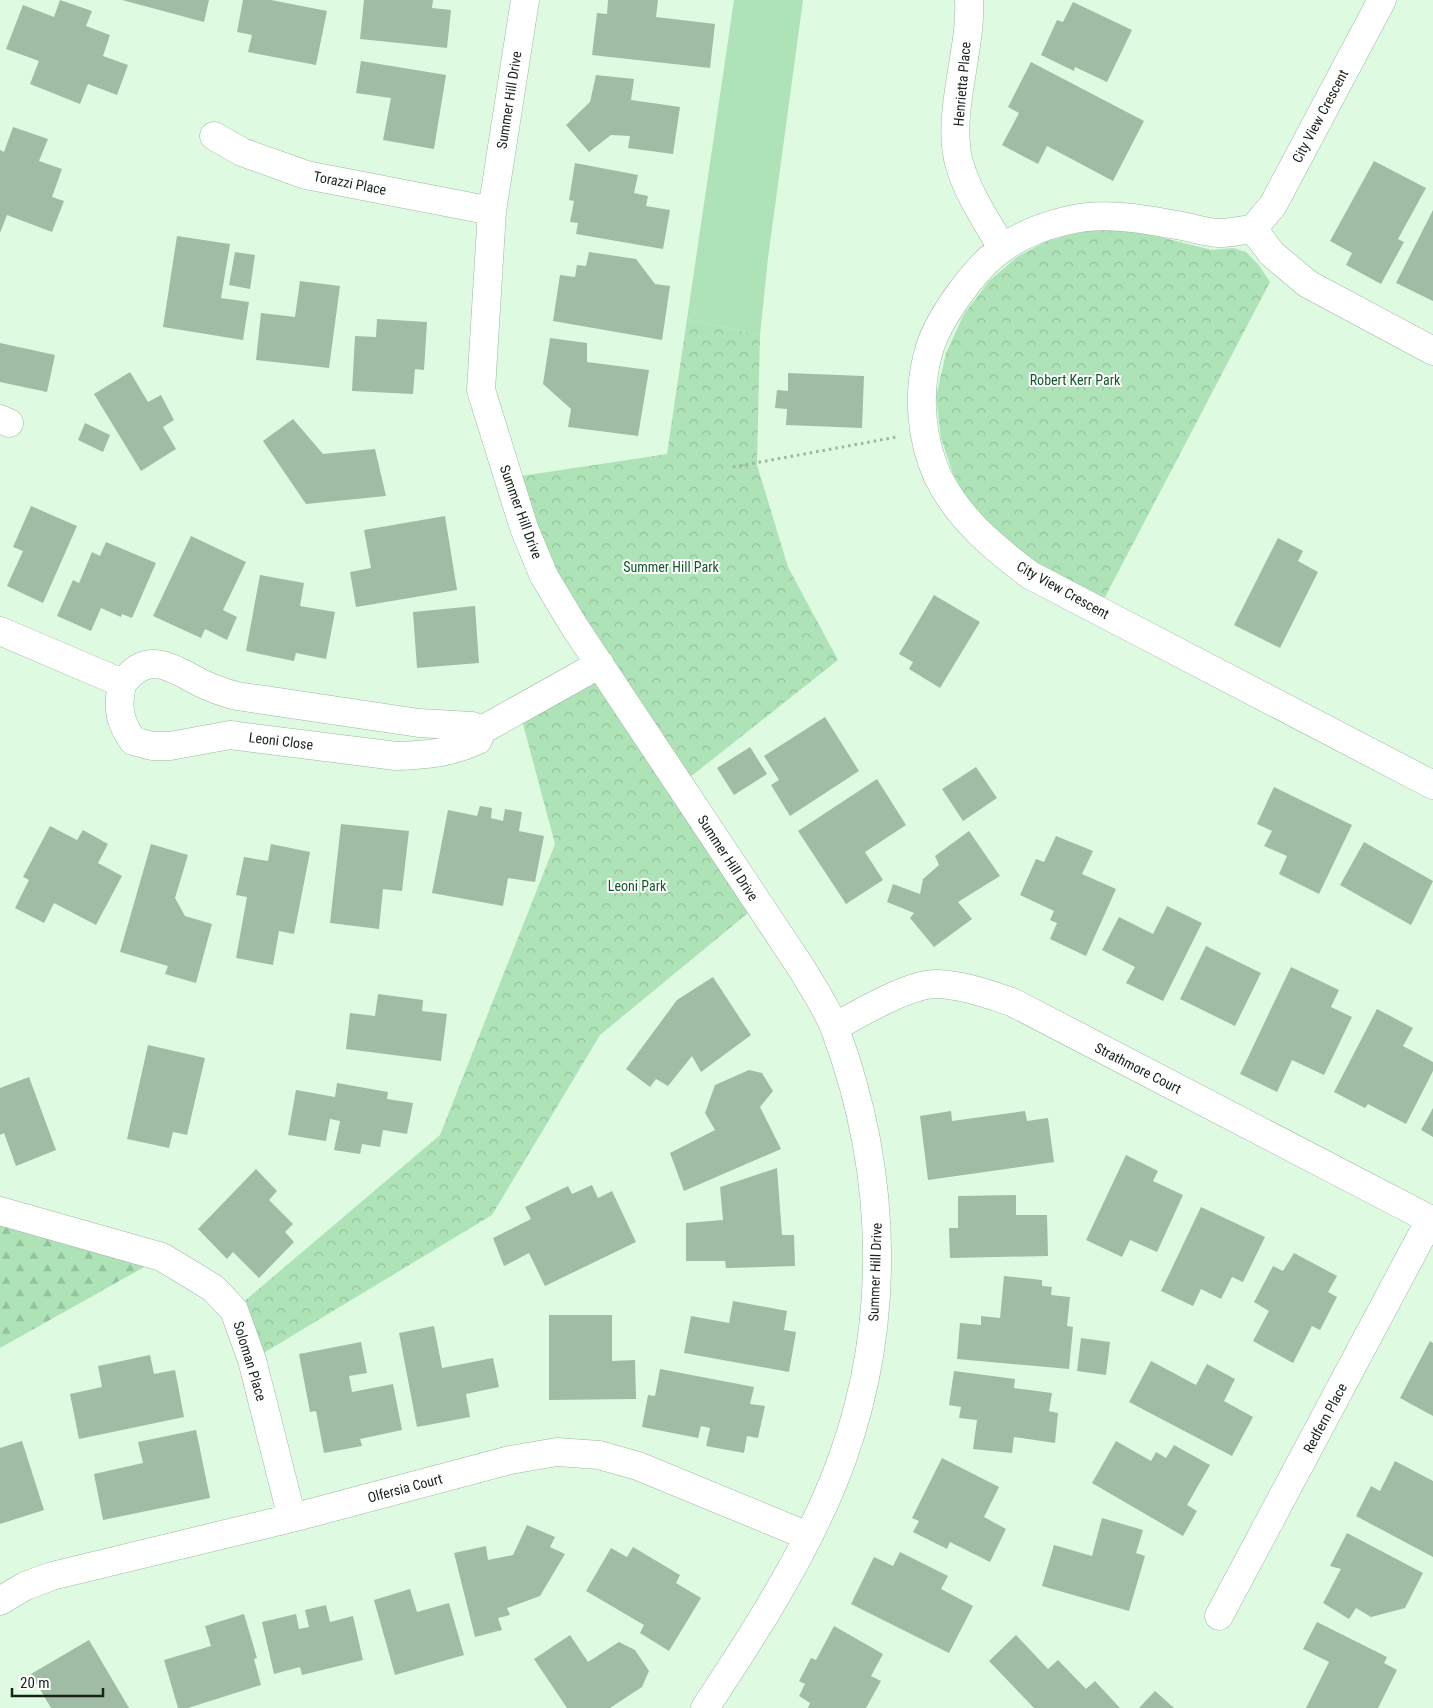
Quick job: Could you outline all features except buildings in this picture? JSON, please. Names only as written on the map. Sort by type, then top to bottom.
[{"type":"street","name":"Summer Hill Drive","points":[[525,0],[492,212],[481,390],[524,528],[544,576],[802,969],[834,1027],[856,1097],[870,1160],[878,1225],[877,1284],[869,1362],[852,1430],[833,1484],[808,1536],[755,1632],[705,1708]]},
{"type":"street","name":"Henrietta Place","points":[[969,0],[956,119],[959,161],[969,191],[1002,248]]},
{"type":"street","name":"City View Crescent","points":[[1382,0],[1273,205],[1253,229],[1218,233],[1142,219],[1105,216],[1066,220],[1032,232],[1002,248],[973,275],[948,312],[928,354],[922,399],[924,432],[938,476],[965,519],[991,546],[1030,575],[1433,785]]},
{"type":"street","name":"Torazzi Place","points":[[214,136],[242,152],[306,175],[492,212]]},
{"type":"street","points":[[1253,229],[1272,254],[1308,284],[1433,351]]},
{"type":"street","points":[[0,631],[122,683],[137,668],[155,663],[177,669],[217,690],[238,696],[419,723],[472,726],[482,730]]},
{"type":"street","name":"Leoni Close","points":[[122,683],[118,706],[123,726],[133,741],[152,746],[170,746],[230,735],[396,756],[424,756],[455,751],[478,740],[482,730],[600,664]]},
{"type":"street","name":"Strathmore Court","points":[[834,1027],[896,995],[935,984],[973,988],[1012,1002],[1432,1221]]},
{"type":"street","name":"Soloman Place","points":[[0,1211],[162,1257],[218,1294],[234,1310],[252,1360],[292,1518]]},
{"type":"street","name":"Redfern Place","points":[[1219,1616],[1432,1221]]},
{"type":"street","name":"Olfersia Court","points":[[0,1601],[24,1586],[52,1576],[292,1518],[510,1460],[557,1452],[599,1455],[638,1466],[808,1536]]},
{"type":"path","points":[[733,467],[924,432]]},
{"type":"green space","points":[[734,0],[803,0],[768,258],[760,335],[687,319]]},
{"type":"green space","name":"Robert Kerr Park","points":[[1116,228],[1212,250],[1233,248],[1246,252],[1258,264],[1270,282],[1104,599],[1027,560],[971,505],[953,474],[941,438],[936,397],[946,353],[964,314],[989,281],[1017,257],[1045,242],[1079,232]]},
{"type":"green space","points":[[687,319],[760,335],[757,465],[788,567],[838,660],[680,785],[759,904],[600,1035],[492,1215],[252,1360],[234,1310],[440,1135],[555,844],[519,709],[600,664],[544,576],[508,478],[667,454]]},
{"type":"green space","points":[[0,1214],[162,1257],[0,1348]]},
{"type":"park label","name":"Summer Hill Park","points":[[671,567]]},
{"type":"park label","name":"Leoni Park","points":[[637,886]]}]
